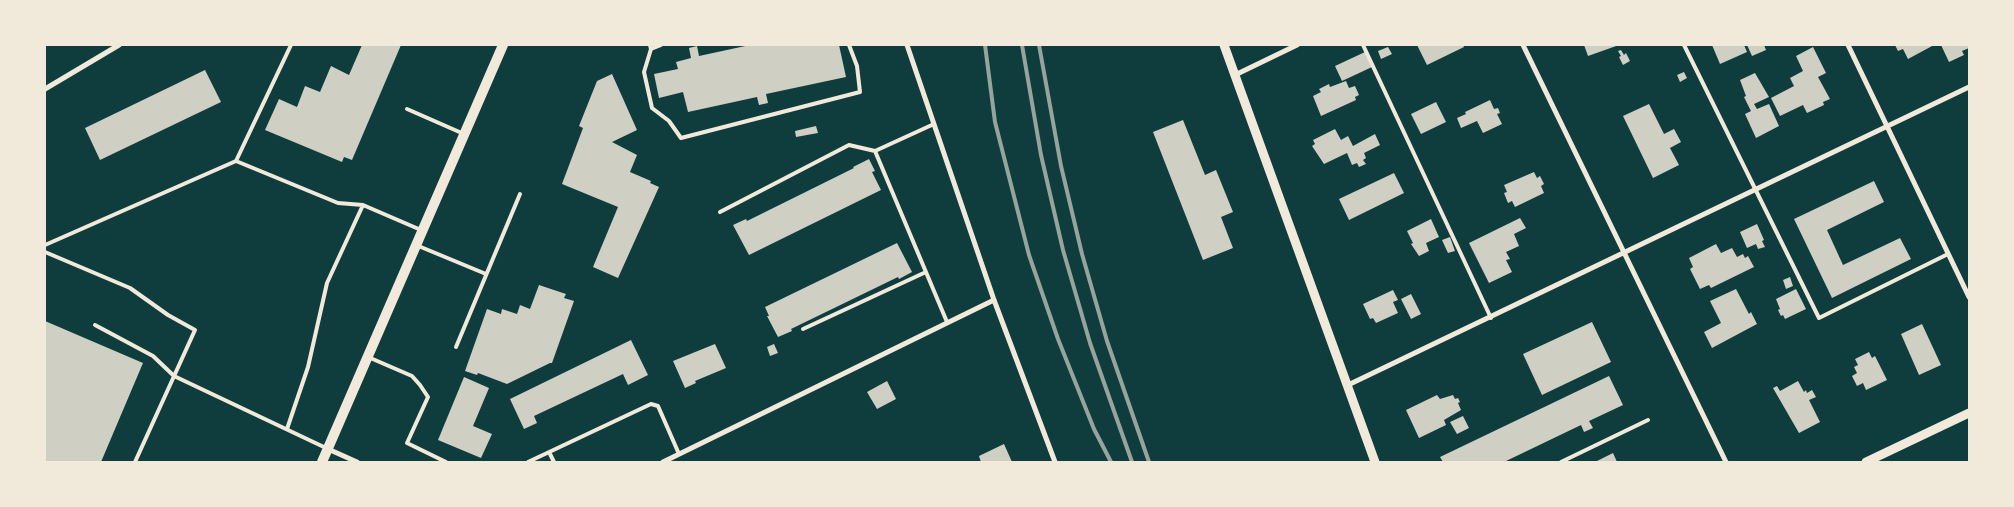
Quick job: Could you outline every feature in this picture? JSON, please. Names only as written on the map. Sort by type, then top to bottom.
[{"type":"main road","points":[[322,462],[503,45]]},
{"type":"street","points":[[45,89],[119,45]]},
{"type":"street","points":[[907,45],[994,300],[1055,462]]},
{"type":"street","points":[[1224,45],[1375,462]]},
{"type":"street","points":[[1236,75],[1297,45]]},
{"type":"street","points":[[1523,45],[1726,462]]},
{"type":"street","points":[[1848,45],[1969,297]]},
{"type":"street","points":[[1348,385],[1624,254],[1886,125],[1969,87]]},
{"type":"street","points":[[663,462],[994,300]]},
{"type":"street","points":[[1866,462],[1969,413]]},
{"type":"street","points":[[328,449],[357,462]]},
{"type":"lane","points":[[45,245],[236,161],[291,45]]},
{"type":"lane","points":[[661,45],[651,47],[644,72],[652,108],[669,121],[681,138],[860,92],[857,66],[849,45]]},
{"type":"lane","points":[[1363,45],[1491,318]]},
{"type":"lane","points":[[1684,45],[1818,318],[1948,254]]},
{"type":"lane","points":[[407,109],[464,134]]},
{"type":"lane","points":[[720,212],[849,145],[876,150],[934,124]]},
{"type":"lane","points":[[876,150],[946,322]]},
{"type":"lane","points":[[236,161],[338,203],[363,205],[423,230]]},
{"type":"lane","points":[[456,347],[520,194]]},
{"type":"lane","points":[[287,429],[308,367],[327,283],[363,205]]},
{"type":"lane","points":[[416,245],[486,274]]},
{"type":"lane","points":[[45,252],[130,288],[168,315],[195,330],[135,462]]},
{"type":"lane","points":[[803,329],[926,272]]},
{"type":"lane","points":[[95,325],[153,356],[174,376],[328,449]]},
{"type":"lane","points":[[368,357],[412,376],[428,397],[407,443],[446,462]]},
{"type":"lane","points":[[528,462],[651,404],[658,406],[680,454]]},
{"type":"lane","points":[[1561,462],[1648,420]]},
{"type":"lane","points":[[549,452],[554,462]]},
{"type":"lane","points":[[432,462],[435,457]]},
{"type":"building","points":[[362,45],[401,45],[352,160],[344,157],[342,162],[265,130],[279,99],[297,107],[305,86],[320,92],[331,66],[349,75]]},
{"type":"building","points":[[750,45],[839,45],[846,77],[766,94],[768,103],[759,105],[757,97],[688,112],[683,92],[659,98],[654,74],[678,69],[676,62],[691,58],[689,48],[697,46],[699,56]]},
{"type":"building","points":[[1417,45],[1463,45],[1464,47],[1427,65]]},
{"type":"building","points":[[1584,45],[1619,45],[1588,56]]},
{"type":"building","points":[[1712,45],[1744,45],[1747,52],[1720,64]]},
{"type":"building","points":[[1747,45],[1764,45],[1766,50],[1752,56]]},
{"type":"building","points":[[1895,45],[1934,45],[1908,59],[1903,49],[1898,51]]},
{"type":"building","points":[[1941,45],[1968,45],[1969,48],[1962,51],[1964,55],[1949,62]]},
{"type":"building","points":[[1388,47],[1392,54],[1381,59],[1378,51]]},
{"type":"building","points":[[1813,47],[1826,73],[1818,77],[1830,99],[1823,102],[1824,105],[1807,113],[1803,105],[1780,116],[1771,98],[1794,86],[1790,78],[1803,71],[1796,56]]},
{"type":"building","points":[[1621,50],[1624,55],[1626,53],[1630,61],[1623,65],[1618,51]]},
{"type":"building","points":[[1365,52],[1372,67],[1342,81],[1335,66]]},
{"type":"building","points":[[205,70],[221,102],[100,160],[85,128]]},
{"type":"building","points":[[1684,72],[1687,78],[1680,82],[1677,75]]},
{"type":"building","points":[[1755,73],[1769,97],[1754,104],[1757,109],[1769,104],[1779,126],[1756,138],[1745,114],[1751,111],[1744,97],[1746,96],[1740,80]]},
{"type":"building","points":[[612,74],[637,130],[612,142],[637,155],[630,172],[651,181],[650,183],[659,187],[618,278],[593,267],[618,207],[562,184],[583,128],[579,126],[597,81]]},
{"type":"building","points":[[1346,81],[1349,88],[1355,86],[1359,95],[1355,97],[1356,100],[1321,116],[1313,96],[1321,92],[1319,89],[1329,84],[1330,87]]},
{"type":"building","points":[[1490,100],[1494,109],[1498,108],[1500,113],[1497,114],[1502,124],[1483,133],[1477,121],[1461,128],[1457,118]]},
{"type":"building","points":[[1436,102],[1446,122],[1421,134],[1411,114]]},
{"type":"building","points":[[1649,104],[1664,134],[1674,129],[1681,142],[1670,148],[1679,165],[1653,178],[1623,116]]},
{"type":"building","points":[[1183,120],[1205,175],[1216,170],[1233,212],[1221,217],[1233,248],[1203,260],[1153,132]]},
{"type":"building","points":[[816,126],[818,133],[796,137],[795,131]]},
{"type":"building","points":[[1335,129],[1341,140],[1348,136],[1353,146],[1375,134],[1380,145],[1364,153],[1366,158],[1363,160],[1366,164],[1359,167],[1357,163],[1352,165],[1347,153],[1324,164],[1312,146],[1315,144],[1313,140]]},
{"type":"building","points":[[869,159],[875,171],[872,172],[881,190],[749,255],[733,225],[746,219],[747,221]]},
{"type":"building","points":[[1534,172],[1537,178],[1540,176],[1544,184],[1541,186],[1544,193],[1515,207],[1512,201],[1508,203],[1504,193],[1507,192],[1504,185]]},
{"type":"building","points":[[1394,173],[1404,193],[1349,220],[1339,199]]},
{"type":"building","points":[[1874,181],[1884,202],[1827,230],[1843,265],[1900,238],[1911,259],[1832,298],[1794,219]]},
{"type":"building","points":[[1520,218],[1526,228],[1514,234],[1519,246],[1506,252],[1510,259],[1506,260],[1512,272],[1489,283],[1469,243]]},
{"type":"building","points":[[1431,219],[1439,237],[1426,243],[1429,251],[1419,256],[1411,244],[1413,243],[1407,231]]},
{"type":"building","points":[[1757,224],[1765,247],[1758,249],[1756,244],[1747,248],[1740,232]]},
{"type":"building","points":[[1450,237],[1455,251],[1448,253],[1442,240]]},
{"type":"building","points":[[897,243],[912,272],[899,279],[898,277],[778,337],[767,316],[769,316],[765,307]]},
{"type":"building","points":[[1716,244],[1721,253],[1732,248],[1737,257],[1743,254],[1745,258],[1748,256],[1754,267],[1711,288],[1709,285],[1700,289],[1690,269],[1693,267],[1689,258]]},
{"type":"building","points":[[1790,277],[1793,286],[1786,289],[1783,280]]},
{"type":"building","points":[[539,285],[566,294],[564,298],[574,301],[552,363],[507,384],[478,373],[477,375],[465,371],[487,309],[501,314],[502,309],[517,314],[520,305],[530,309]]},
{"type":"building","points":[[1736,289],[1749,314],[1751,312],[1757,324],[1712,348],[1704,332],[1721,323],[1710,301]]},
{"type":"building","points":[[1796,289],[1806,309],[1785,319],[1778,310],[1780,309],[1776,299]]},
{"type":"building","points":[[1393,290],[1398,300],[1393,302],[1398,313],[1376,323],[1373,318],[1370,319],[1363,304]]},
{"type":"building","points":[[1411,294],[1421,314],[1411,319],[1401,299]]},
{"type":"building","points":[[45,321],[143,363],[101,462],[45,462]]},
{"type":"building","points":[[1592,322],[1611,362],[1542,395],[1523,354]]},
{"type":"building","points":[[1922,324],[1941,365],[1919,375],[1901,334]]},
{"type":"building","points":[[631,340],[648,375],[628,385],[623,374],[534,416],[537,423],[524,429],[510,399]]},
{"type":"building","points":[[715,344],[726,368],[695,381],[696,383],[685,388],[673,361]]},
{"type":"building","points":[[774,344],[778,353],[770,356],[767,347]]},
{"type":"building","points":[[1869,352],[1872,358],[1875,356],[1887,380],[1866,390],[1863,383],[1857,386],[1852,376],[1857,373],[1854,367],[1858,365],[1855,359]]},
{"type":"building","points":[[1609,376],[1623,405],[1589,421],[1593,428],[1584,432],[1581,425],[1504,462],[1443,462],[1440,457]]},
{"type":"building","points":[[464,377],[489,388],[473,426],[492,434],[481,458],[438,440]]},
{"type":"building","points":[[887,381],[896,399],[877,409],[867,392]]},
{"type":"building","points":[[1798,381],[1804,392],[1806,390],[1807,393],[1812,390],[1816,397],[1809,400],[1820,422],[1799,433],[1773,388],[1777,386],[1780,391]]},
{"type":"building","points":[[1437,395],[1440,399],[1453,395],[1455,399],[1458,398],[1461,410],[1444,420],[1446,425],[1419,438],[1406,410]]},
{"type":"building","points":[[1463,416],[1469,428],[1457,434],[1450,422]]},
{"type":"building","points":[[1004,444],[1012,462],[981,462],[979,456]]},
{"type":"building","points":[[1613,453],[1617,462],[1595,462]]},
{"type":"railway","points":[[985,45],[995,122],[1029,255],[1058,339],[1094,429],[1111,462]]},
{"type":"railway","points":[[1022,45],[1041,155],[1063,250],[1090,343],[1132,462]]},
{"type":"railway","points":[[1039,45],[1061,166],[1082,254],[1107,341],[1149,462]]}]
